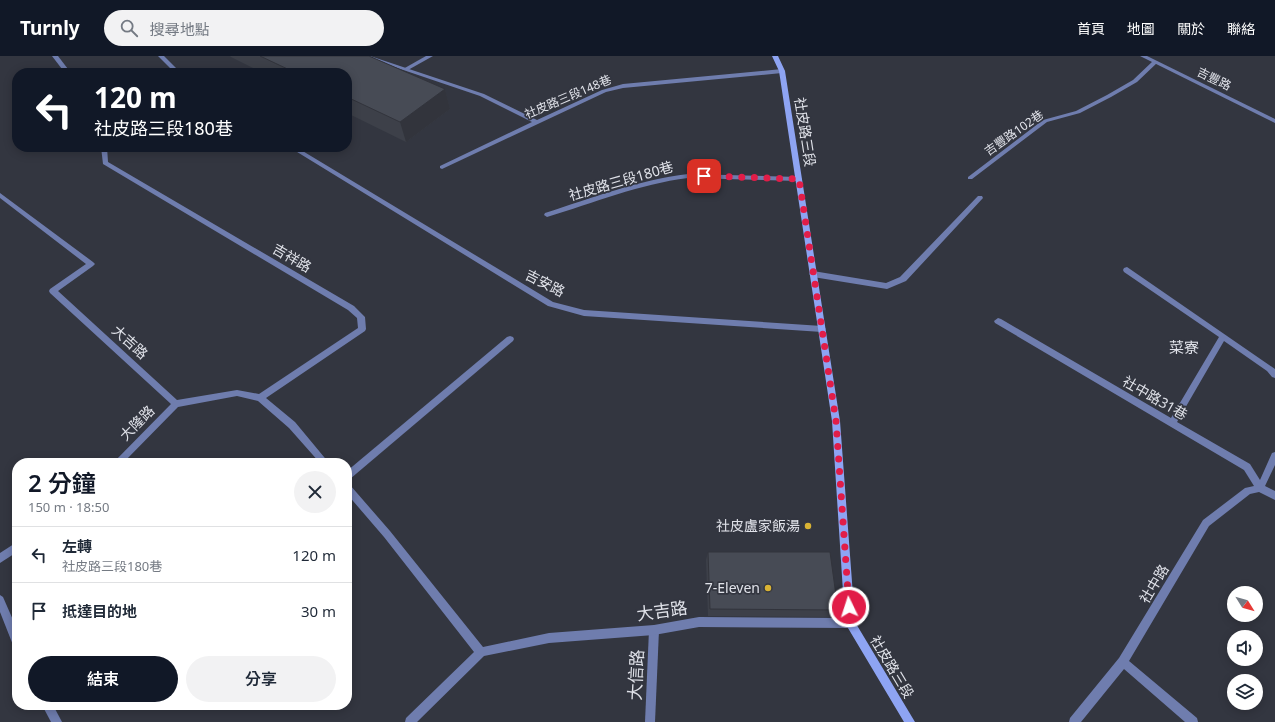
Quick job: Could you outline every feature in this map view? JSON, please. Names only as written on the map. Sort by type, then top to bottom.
[{"type":"street","points":[[55,56],[64,68]]},
{"type":"street","points":[[161,56],[173,68]]},
{"type":"street","points":[[365,56],[482,95],[536,122]]},
{"type":"street","points":[[406,69],[430,56]]},
{"type":"street","name":"社皮路三段","points":[[775,56],[782,71],[836,421],[850,623],[910,722]]},
{"type":"street","name":"吉豐路","points":[[1143,56],[1275,121]]},
{"type":"street","name":"吉豐路102巷","points":[[970,178],[1046,121],[1078,112],[1109,96],[1136,81],[1155,62]]},
{"type":"street","name":"社皮路三段148巷","points":[[442,168],[604,91],[623,86],[782,71]]},
{"type":"street","name":"吉祥路","points":[[104,152],[105,163],[351,308],[361,317],[362,329],[260,398]]},
{"type":"street","name":"吉安路","points":[[300,152],[551,304],[584,313],[822,329]]},
{"type":"street","name":"社皮路三段180巷","points":[[547,215],[654,181],[675,177],[688,176],[799,179]]},
{"type":"street","name":"大吉路","points":[[0,195],[92,264],[52,291],[176,404]]},
{"type":"street","points":[[813,274],[887,286],[903,279],[980,198]]},
{"type":"street","points":[[1127,270],[1270,369],[1275,375]]},
{"type":"street","name":"社中路31巷","points":[[998,321],[1247,467],[1260,488]]},
{"type":"street","points":[[1172,422],[1223,337]]},
{"type":"street","points":[[352,472],[510,339]]},
{"type":"street","points":[[176,404],[237,393],[260,398],[292,425],[321,458]]},
{"type":"street","name":"大隆路","points":[[122,458],[176,404]]},
{"type":"street","points":[[1275,456],[1260,488],[1275,496]]},
{"type":"street","name":"社中路","points":[[1074,722],[1123,662],[1206,523],[1248,491],[1260,488]]},
{"type":"street","points":[[352,494],[387,534],[481,652],[410,722]]},
{"type":"street","points":[[0,559],[12,550]]},
{"type":"street","points":[[0,600],[12,629]]},
{"type":"street","name":"大吉路","points":[[481,652],[549,638],[654,630],[699,622],[850,623]]},
{"type":"street","name":"大信路","points":[[650,722],[654,630]]},
{"type":"street","points":[[1123,662],[1193,722]]},
{"type":"street","points":[[50,710],[56,722]]},
{"type":"building","points":[[260,56],[369,56],[445,89],[400,122],[352,99],[352,68],[285,68]]},
{"type":"building","name":"7-Eleven","points":[[708,552],[830,552],[838,610],[710,609]]},
{"type":"place","name":"社皮盧家飯湯","points":[[808,526]]},
{"type":"place","name":"7-Eleven","points":[[768,588]]},
{"type":"district","name":"菜寮","points":[[1184,348]]},
{"type":"route","points":[[704,176],[799,179],[836,421],[849,607]]}]
